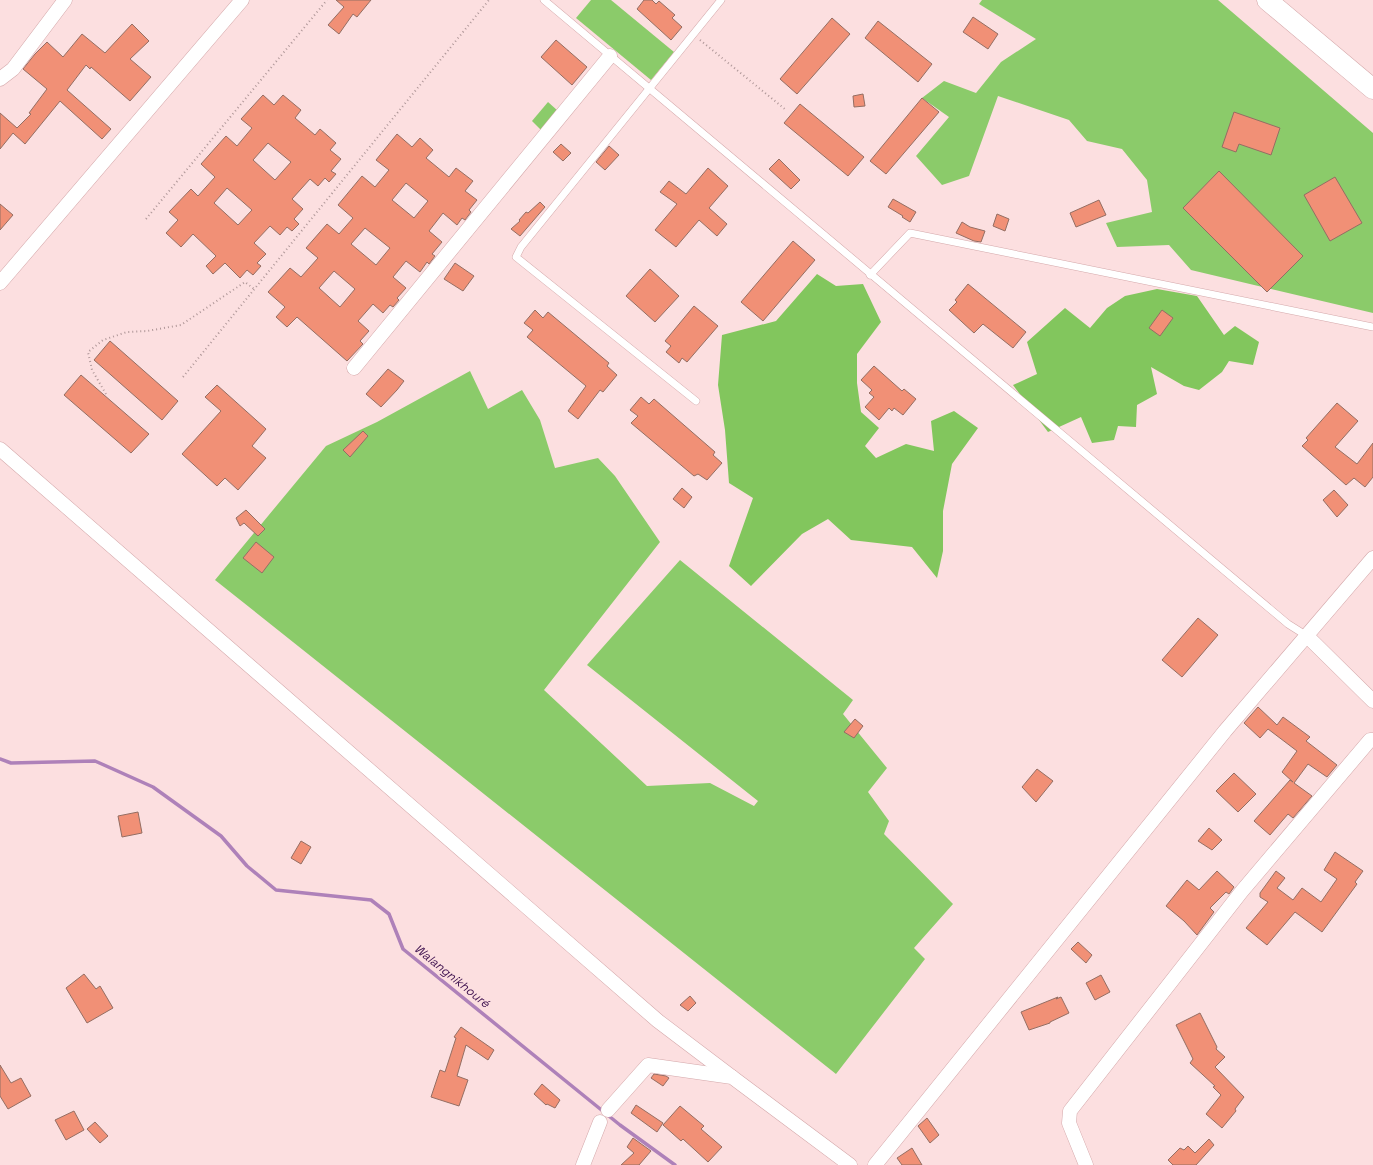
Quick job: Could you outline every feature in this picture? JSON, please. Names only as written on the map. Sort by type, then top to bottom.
[{"type":"main road","points":[[1267,0],[1373,89]]},
{"type":"street","points":[[0,79],[13,69],[65,0]]},
{"type":"street","points":[[0,283],[242,0]]},
{"type":"street","points":[[354,368],[610,56]]},
{"type":"street","points":[[0,449],[658,1021],[850,1165]]},
{"type":"street","points":[[875,1165],[1225,731],[1373,558]]},
{"type":"street","points":[[1307,636],[1373,701]]},
{"type":"street","points":[[1086,1165],[1069,1123],[1070,1111],[1242,891],[1370,740],[1373,740]]},
{"type":"street","points":[[608,1110],[648,1065],[732,1077]]},
{"type":"street","points":[[583,1165],[600,1122],[592,1165]]},
{"type":"lane","points":[[544,0],[870,275],[1288,624],[1307,636]]},
{"type":"lane","points":[[696,401],[516,257],[521,247],[720,0]]},
{"type":"lane","points":[[870,275],[910,233],[1373,327]]},
{"type":"path","points":[[146,219],[327,0]]},
{"type":"path","points":[[183,376],[489,0]]},
{"type":"path","points":[[693,34],[786,110]]},
{"type":"path","points":[[106,394],[92,370],[88,352],[103,340],[127,332],[147,331],[181,325],[245,282],[254,289]]},
{"type":"green space","points":[[591,0],[611,0],[674,52],[651,80],[576,18]]},
{"type":"green space","points":[[982,0],[1218,0],[1373,133],[1373,313],[1191,270],[1169,245],[1117,247],[1106,223],[1152,212],[1147,180],[1122,149],[1087,141],[1069,120],[998,96],[969,176],[942,185],[916,156],[949,117],[922,98],[944,81],[976,93],[1001,62],[1036,39],[979,4]]},
{"type":"green space","points":[[548,102],[558,111],[541,130],[532,121]]},
{"type":"green space","points":[[817,274],[836,286],[863,284],[881,322],[857,354],[857,383],[861,412],[879,428],[865,446],[876,458],[906,444],[934,451],[931,421],[954,411],[978,428],[952,464],[943,511],[943,551],[937,578],[912,547],[851,540],[828,519],[802,534],[751,586],[729,566],[753,498],[729,483],[725,430],[718,385],[722,335],[776,321]]},
{"type":"green space","points":[[1157,289],[1197,296],[1224,335],[1235,326],[1259,342],[1253,365],[1229,361],[1222,372],[1199,390],[1184,386],[1151,367],[1157,394],[1137,405],[1136,427],[1118,426],[1114,440],[1092,443],[1081,417],[1048,432],[1013,385],[1037,374],[1027,342],[1065,308],[1090,328],[1107,308],[1125,296]]},
{"type":"green space","points":[[470,371],[488,409],[522,390],[540,420],[555,468],[598,458],[615,476],[660,542],[544,690],[647,786],[710,783],[754,806],[758,801],[587,665],[680,560],[853,700],[843,714],[887,768],[868,792],[889,821],[884,834],[953,904],[914,948],[925,959],[836,1074],[215,580],[326,446],[377,422]]},
{"type":"building","points":[[336,0],[371,0],[357,17],[353,14],[339,34],[328,25],[344,7]]},
{"type":"building","points":[[644,0],[652,0],[656,4],[659,1],[675,15],[672,18],[682,27],[671,40],[637,9]]},
{"type":"building","points":[[973,17],[998,34],[988,49],[963,32]]},
{"type":"building","points":[[832,18],[850,34],[797,94],[780,79]]},
{"type":"building","points":[[878,21],[932,64],[918,82],[865,38]]},
{"type":"building","points":[[132,24],[149,41],[130,59],[151,77],[130,101],[91,67],[90,69],[86,65],[67,90],[111,129],[102,139],[60,101],[25,144],[13,133],[0,149],[0,113],[17,128],[31,114],[29,113],[47,89],[23,69],[47,42],[63,57],[82,34],[105,53]]},
{"type":"building","points":[[556,40],[587,67],[572,85],[541,57]]},
{"type":"building","points":[[863,94],[865,106],[854,107],[853,96]]},
{"type":"building","points":[[263,95],[274,105],[283,95],[301,110],[295,118],[315,135],[320,129],[336,143],[330,150],[341,159],[331,171],[336,174],[329,182],[325,178],[318,186],[310,179],[292,199],[303,209],[294,219],[299,224],[292,231],[287,227],[280,235],[270,226],[254,243],[266,254],[257,263],[261,266],[253,275],[247,270],[240,278],[225,263],[213,274],[206,266],[216,256],[193,234],[181,247],[166,233],[178,220],[169,212],[191,189],[198,196],[215,177],[201,164],[226,136],[237,146],[252,128],[241,119]],"holes":[[[268,143],[291,162],[275,180],[253,160]],[[227,188],[252,210],[238,225],[214,203]]]},
{"type":"building","points":[[922,98],[939,112],[886,174],[870,161]]},
{"type":"building","points":[[800,104],[864,157],[848,176],[784,123]]},
{"type":"building","points":[[1234,112],[1280,128],[1271,155],[1239,144],[1236,152],[1222,147]]},
{"type":"building","points":[[397,134],[412,147],[420,138],[433,150],[426,158],[449,177],[456,168],[473,181],[465,191],[477,200],[469,210],[471,212],[465,220],[462,218],[457,225],[443,213],[429,231],[442,242],[432,254],[435,256],[429,264],[427,262],[420,272],[406,261],[393,277],[406,288],[397,298],[399,300],[393,307],[390,305],[383,313],[373,304],[358,321],[369,331],[360,341],[363,344],[347,361],[297,317],[287,327],[276,317],[285,307],[268,292],[290,268],[301,277],[318,258],[306,248],[327,224],[339,234],[353,218],[338,205],[362,176],[375,187],[389,170],[376,160]],"holes":[[[406,183],[428,201],[414,218],[392,200]],[[365,228],[390,248],[376,265],[351,244]],[[334,271],[355,289],[340,307],[319,288]]]},
{"type":"building","points":[[561,144],[571,153],[563,161],[553,152]]},
{"type":"building","points":[[609,146],[619,155],[605,170],[596,162]]},
{"type":"building","points":[[779,159],[800,180],[791,189],[769,169]]},
{"type":"building","points":[[708,168],[728,186],[709,208],[727,224],[717,236],[699,220],[676,247],[655,230],[677,204],[660,192],[669,181],[686,194]]},
{"type":"building","points":[[1219,171],[1303,256],[1267,292],[1183,208]]},
{"type":"building","points":[[1335,177],[1362,223],[1330,241],[1304,195]]},
{"type":"building","points":[[893,199],[916,212],[910,222],[888,207]]},
{"type":"building","points":[[1099,200],[1106,215],[1076,227],[1070,213]]},
{"type":"building","points":[[540,202],[545,207],[520,236],[511,229],[520,221],[519,220],[526,212],[528,213]]},
{"type":"building","points":[[0,204],[13,215],[0,230]]},
{"type":"building","points":[[997,214],[1009,219],[1005,231],[993,226]]},
{"type":"building","points":[[962,222],[970,227],[985,231],[981,242],[974,241],[956,233]]},
{"type":"building","points":[[793,241],[815,260],[763,321],[741,302]]},
{"type":"building","points":[[455,263],[474,276],[463,291],[444,279]]},
{"type":"building","points":[[650,269],[679,296],[655,322],[626,296]]},
{"type":"building","points":[[968,284],[1026,332],[1013,348],[983,324],[974,333],[949,310],[957,302],[955,300]]},
{"type":"building","points":[[694,306],[718,326],[687,362],[682,358],[679,363],[666,352],[671,346],[665,341]]},
{"type":"building","points":[[535,310],[543,318],[548,312],[609,363],[607,366],[617,375],[603,392],[600,390],[578,419],[568,411],[586,386],[527,337],[533,330],[524,323]]},
{"type":"building","points":[[1162,310],[1173,318],[1160,336],[1149,328]]},
{"type":"building","points":[[110,341],[178,401],[162,420],[94,360]]},
{"type":"building","points":[[874,366],[902,391],[904,389],[916,399],[903,415],[894,408],[892,411],[889,408],[879,420],[865,407],[874,397],[869,393],[872,390],[861,380]]},
{"type":"building","points":[[388,369],[404,381],[381,407],[366,394]]},
{"type":"building","points":[[81,375],[149,434],[131,453],[64,395]]},
{"type":"building","points":[[217,385],[266,429],[252,446],[266,458],[238,490],[225,478],[217,486],[182,454],[221,411],[205,397]]},
{"type":"building","points":[[641,397],[649,404],[654,399],[715,452],[713,455],[722,463],[707,480],[698,474],[694,476],[631,423],[638,416],[630,410]]},
{"type":"building","points":[[1337,403],[1358,421],[1335,447],[1357,464],[1373,443],[1373,477],[1365,487],[1354,478],[1346,485],[1302,446],[1308,440],[1306,438]]},
{"type":"building","points":[[363,431],[368,436],[350,457],[343,450]]},
{"type":"building","points":[[682,488],[692,497],[684,508],[673,499]]},
{"type":"building","points":[[1334,490],[1348,505],[1337,517],[1323,500]]},
{"type":"building","points":[[246,510],[265,529],[258,536],[244,523],[240,526],[236,518]]},
{"type":"building","points":[[256,542],[274,557],[262,573],[243,558]]},
{"type":"building","points":[[1198,618],[1218,635],[1182,677],[1162,660]]},
{"type":"building","points":[[1258,707],[1277,725],[1283,717],[1310,737],[1306,741],[1337,765],[1327,777],[1308,764],[1294,783],[1312,796],[1293,818],[1288,814],[1270,835],[1254,821],[1290,780],[1293,782],[1282,772],[1297,751],[1268,729],[1260,738],[1244,723]]},
{"type":"building","points":[[855,719],[863,726],[854,738],[844,732]]},
{"type":"building","points":[[1037,769],[1053,781],[1036,802],[1022,787]]},
{"type":"building","points":[[1234,773],[1256,794],[1238,812],[1216,791]]},
{"type":"building","points":[[138,812],[142,833],[122,837],[118,816]]},
{"type":"building","points":[[1209,828],[1222,840],[1212,850],[1198,841]]},
{"type":"building","points":[[301,841],[311,847],[301,864],[291,858]]},
{"type":"building","points":[[1335,852],[1363,871],[1355,882],[1357,884],[1322,932],[1295,912],[1267,945],[1246,928],[1268,902],[1260,897],[1260,893],[1276,871],[1285,878],[1277,888],[1293,900],[1302,888],[1321,902],[1337,879],[1324,870]]},
{"type":"building","points":[[1217,871],[1234,887],[1229,894],[1226,892],[1210,908],[1214,912],[1197,935],[1184,921],[1166,906],[1187,880],[1199,890]]},
{"type":"building","points":[[1078,942],[1092,955],[1086,963],[1071,949]]},
{"type":"building","points":[[84,974],[96,989],[100,986],[113,1008],[87,1023],[66,988]]},
{"type":"building","points":[[1101,975],[1110,992],[1095,1000],[1086,983]]},
{"type":"building","points":[[690,996],[696,1003],[688,1011],[680,1005]]},
{"type":"building","points":[[1058,997],[1056,999],[1061,997],[1069,1013],[1050,1023],[1029,1030],[1021,1012]]},
{"type":"building","points":[[1200,1013],[1217,1047],[1216,1049],[1225,1057],[1215,1067],[1244,1097],[1235,1109],[1236,1111],[1222,1128],[1206,1114],[1221,1095],[1213,1087],[1215,1086],[1190,1063],[1193,1059],[1176,1025]]},
{"type":"building","points":[[461,1027],[494,1050],[488,1060],[466,1045],[457,1076],[468,1080],[459,1106],[431,1097],[440,1070],[445,1072],[456,1038],[454,1037]]},
{"type":"building","points":[[0,1065],[11,1083],[21,1078],[31,1096],[8,1109],[0,1096]]},
{"type":"building","points":[[654,1074],[669,1078],[663,1086],[651,1078]]},
{"type":"building","points":[[542,1084],[560,1100],[555,1108],[547,1104],[546,1105],[534,1094]]},
{"type":"building","points":[[636,1105],[663,1123],[657,1132],[631,1113]]},
{"type":"building","points":[[680,1106],[704,1126],[701,1129],[722,1147],[708,1162],[683,1139],[681,1141],[663,1125]]},
{"type":"building","points":[[74,1111],[84,1130],[66,1140],[55,1120]]},
{"type":"building","points":[[927,1118],[939,1135],[930,1143],[918,1126]]},
{"type":"building","points":[[95,1122],[108,1136],[100,1143],[87,1129]]},
{"type":"building","points":[[633,1138],[651,1151],[639,1165],[621,1165],[634,1153],[627,1147]]},
{"type":"building","points":[[1209,1139],[1214,1145],[1196,1165],[1173,1165],[1168,1160],[1180,1148],[1184,1150],[1188,1146],[1195,1153]]},
{"type":"building","points":[[912,1148],[922,1165],[902,1165],[897,1158]]},
{"type":"waterway","name":"Walangnikhouré","points":[[0,759],[11,763],[95,761],[153,787],[221,836],[247,866],[276,890],[371,900],[389,914],[403,949],[620,1125],[675,1165]]}]
